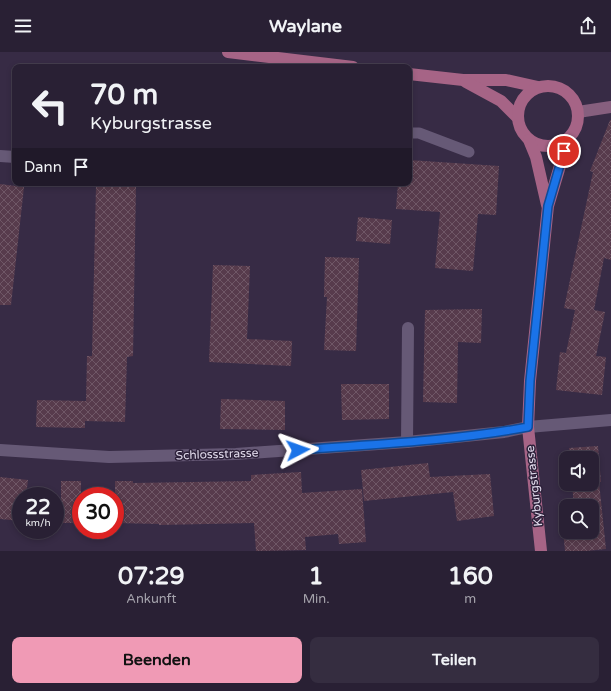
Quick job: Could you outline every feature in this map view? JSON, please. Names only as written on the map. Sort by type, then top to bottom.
[{"type":"main road","points":[[233,52],[328,64]]},
{"type":"main road","points":[[412,74],[463,80],[506,80],[538,87],[552,86],[564,90],[576,103],[578,112],[576,126],[568,139],[561,143],[552,146],[536,144],[529,140],[521,129],[517,117],[501,101],[463,80]]},
{"type":"main road","points":[[517,117],[521,102],[525,95],[538,87]]},
{"type":"main road","points":[[578,112],[611,107]]},
{"type":"main road","name":"Kyburgstrasse","points":[[541,551],[528,427],[530,381],[548,206],[568,139]]},
{"type":"main road","name":"Kyburgstrasse","points":[[529,140],[536,157],[548,206]]},
{"type":"street","points":[[0,156],[12,157]]},
{"type":"street","points":[[407,442],[408,328]]},
{"type":"street","name":"Schlossstrasse","points":[[0,450],[109,456],[236,454],[407,442],[504,432],[528,427],[611,420]]},
{"type":"lane","points":[[412,133],[418,133],[468,152]]},
{"type":"building","points":[[610,120],[611,260],[604,258],[594,310],[605,312],[596,356],[606,357],[602,395],[556,390],[560,352],[566,353],[575,310],[564,308],[593,172],[590,171]]},
{"type":"building","points":[[412,160],[499,166],[496,215],[478,214],[473,271],[435,268],[440,212],[396,209],[398,186],[412,186]]},
{"type":"building","points":[[0,184],[24,187],[11,305],[0,305]]},
{"type":"building","points":[[96,186],[136,186],[133,356],[127,357],[125,422],[85,421],[85,428],[36,427],[37,400],[86,401],[87,356],[92,356]]},
{"type":"building","points":[[358,217],[392,220],[390,244],[356,241]]},
{"type":"building","points":[[325,257],[359,258],[356,351],[324,350],[327,297],[324,297]]},
{"type":"building","points":[[213,265],[250,266],[247,339],[292,341],[291,366],[209,362]]},
{"type":"building","points":[[482,309],[481,343],[458,342],[457,403],[423,402],[425,310]]},
{"type":"building","points":[[341,384],[389,384],[389,419],[342,420]]},
{"type":"building","points":[[221,399],[285,401],[285,430],[220,429]]},
{"type":"building","points":[[598,446],[598,451],[569,451],[569,448]]},
{"type":"building","points":[[599,458],[601,482],[599,482]]},
{"type":"building","points":[[428,463],[430,477],[490,474],[494,516],[457,521],[453,492],[364,501],[361,470]]},
{"type":"building","points":[[301,472],[302,493],[362,489],[366,542],[339,544],[338,534],[305,537],[306,550],[256,551],[254,523],[159,525],[124,523],[124,487],[115,487],[115,481],[133,481],[133,483],[251,481],[251,475]]},
{"type":"building","points":[[0,477],[28,480],[27,487],[12,487],[12,520],[0,519]]},
{"type":"building","points":[[61,481],[81,481],[81,487],[72,487],[72,523],[64,523],[64,487],[61,487]]},
{"type":"building","points":[[599,482],[606,549],[565,551],[564,539],[599,539],[599,499],[573,499],[573,491],[599,491]]},
{"type":"route","points":[[298,450],[407,442],[504,432],[528,427],[530,381],[548,206],[564,151]]}]
